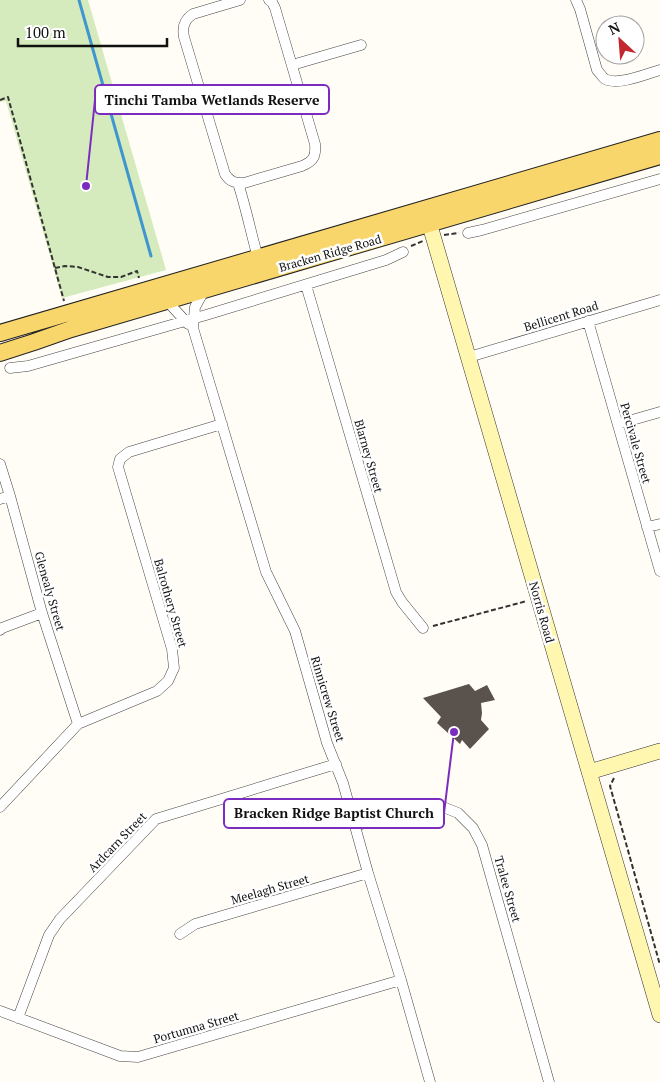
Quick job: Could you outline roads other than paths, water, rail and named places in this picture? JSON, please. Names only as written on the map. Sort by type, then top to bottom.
[{"type":"main road","name":"Bracken Ridge Road","points":[[0,353],[71,329],[205,289],[660,140]]},
{"type":"main road","name":"Bracken Ridge Road","points":[[0,333],[258,258],[660,156]]},
{"type":"main road","name":"Norris Road","points":[[427,216],[660,1013]]},
{"type":"main road","points":[[589,772],[660,751]]},
{"type":"street","points":[[240,0],[193,14],[188,17],[183,26],[184,37],[225,174],[228,179],[238,183],[302,166],[309,163],[316,152],[275,8],[269,0]]},
{"type":"street","points":[[576,0],[601,76],[606,80],[614,82],[660,70]]},
{"type":"street","points":[[292,65],[360,45]]},
{"type":"street","points":[[464,233],[482,230],[660,179]]},
{"type":"street","points":[[238,183],[258,258]]},
{"type":"street","name":"Bracken Ridge Road","points":[[10,368],[28,366],[190,322],[386,260],[407,249]]},
{"type":"street","name":"Blarney Street","points":[[306,285],[396,592],[423,628]]},
{"type":"street","points":[[190,322],[205,289]]},
{"type":"street","name":"Rinnicrew Street","points":[[167,300],[190,322],[266,572],[295,631],[327,743],[343,783],[430,1082]]},
{"type":"street","name":"Bellicent Road","points":[[469,357],[660,300]]},
{"type":"street","name":"Percivale Street","points":[[588,321],[660,571]]},
{"type":"street","points":[[618,424],[660,412]]},
{"type":"street","name":"Balrothery Street","points":[[0,807],[78,724],[157,691],[168,681],[174,668],[172,649],[118,467],[120,459],[129,452],[222,424]]},
{"type":"street","name":"Glenealy Street","points":[[0,464],[5,498],[78,724]]},
{"type":"street","points":[[647,527],[660,524]]},
{"type":"street","points":[[0,630],[42,613]]},
{"type":"street","name":"Ardcarn Street","points":[[18,1018],[49,935],[60,919],[156,819],[336,764]]},
{"type":"street","name":"Tralee Street","points":[[355,826],[418,806],[438,805],[458,813],[473,828],[482,845],[550,1082]]},
{"type":"street","name":"Meelagh Street","points":[[180,934],[195,924],[368,873]]},
{"type":"street","name":"Portumna Street","points":[[0,1011],[120,1056],[138,1057],[401,980]]},
{"type":"waterway","points":[[79,0],[151,256]]},
{"type":"place","name":"Tinchi Tamba Wetlands Reserve","points":[[86,186]]},
{"type":"place","name":"Bracken Ridge Baptist Church","points":[[454,732]]}]
